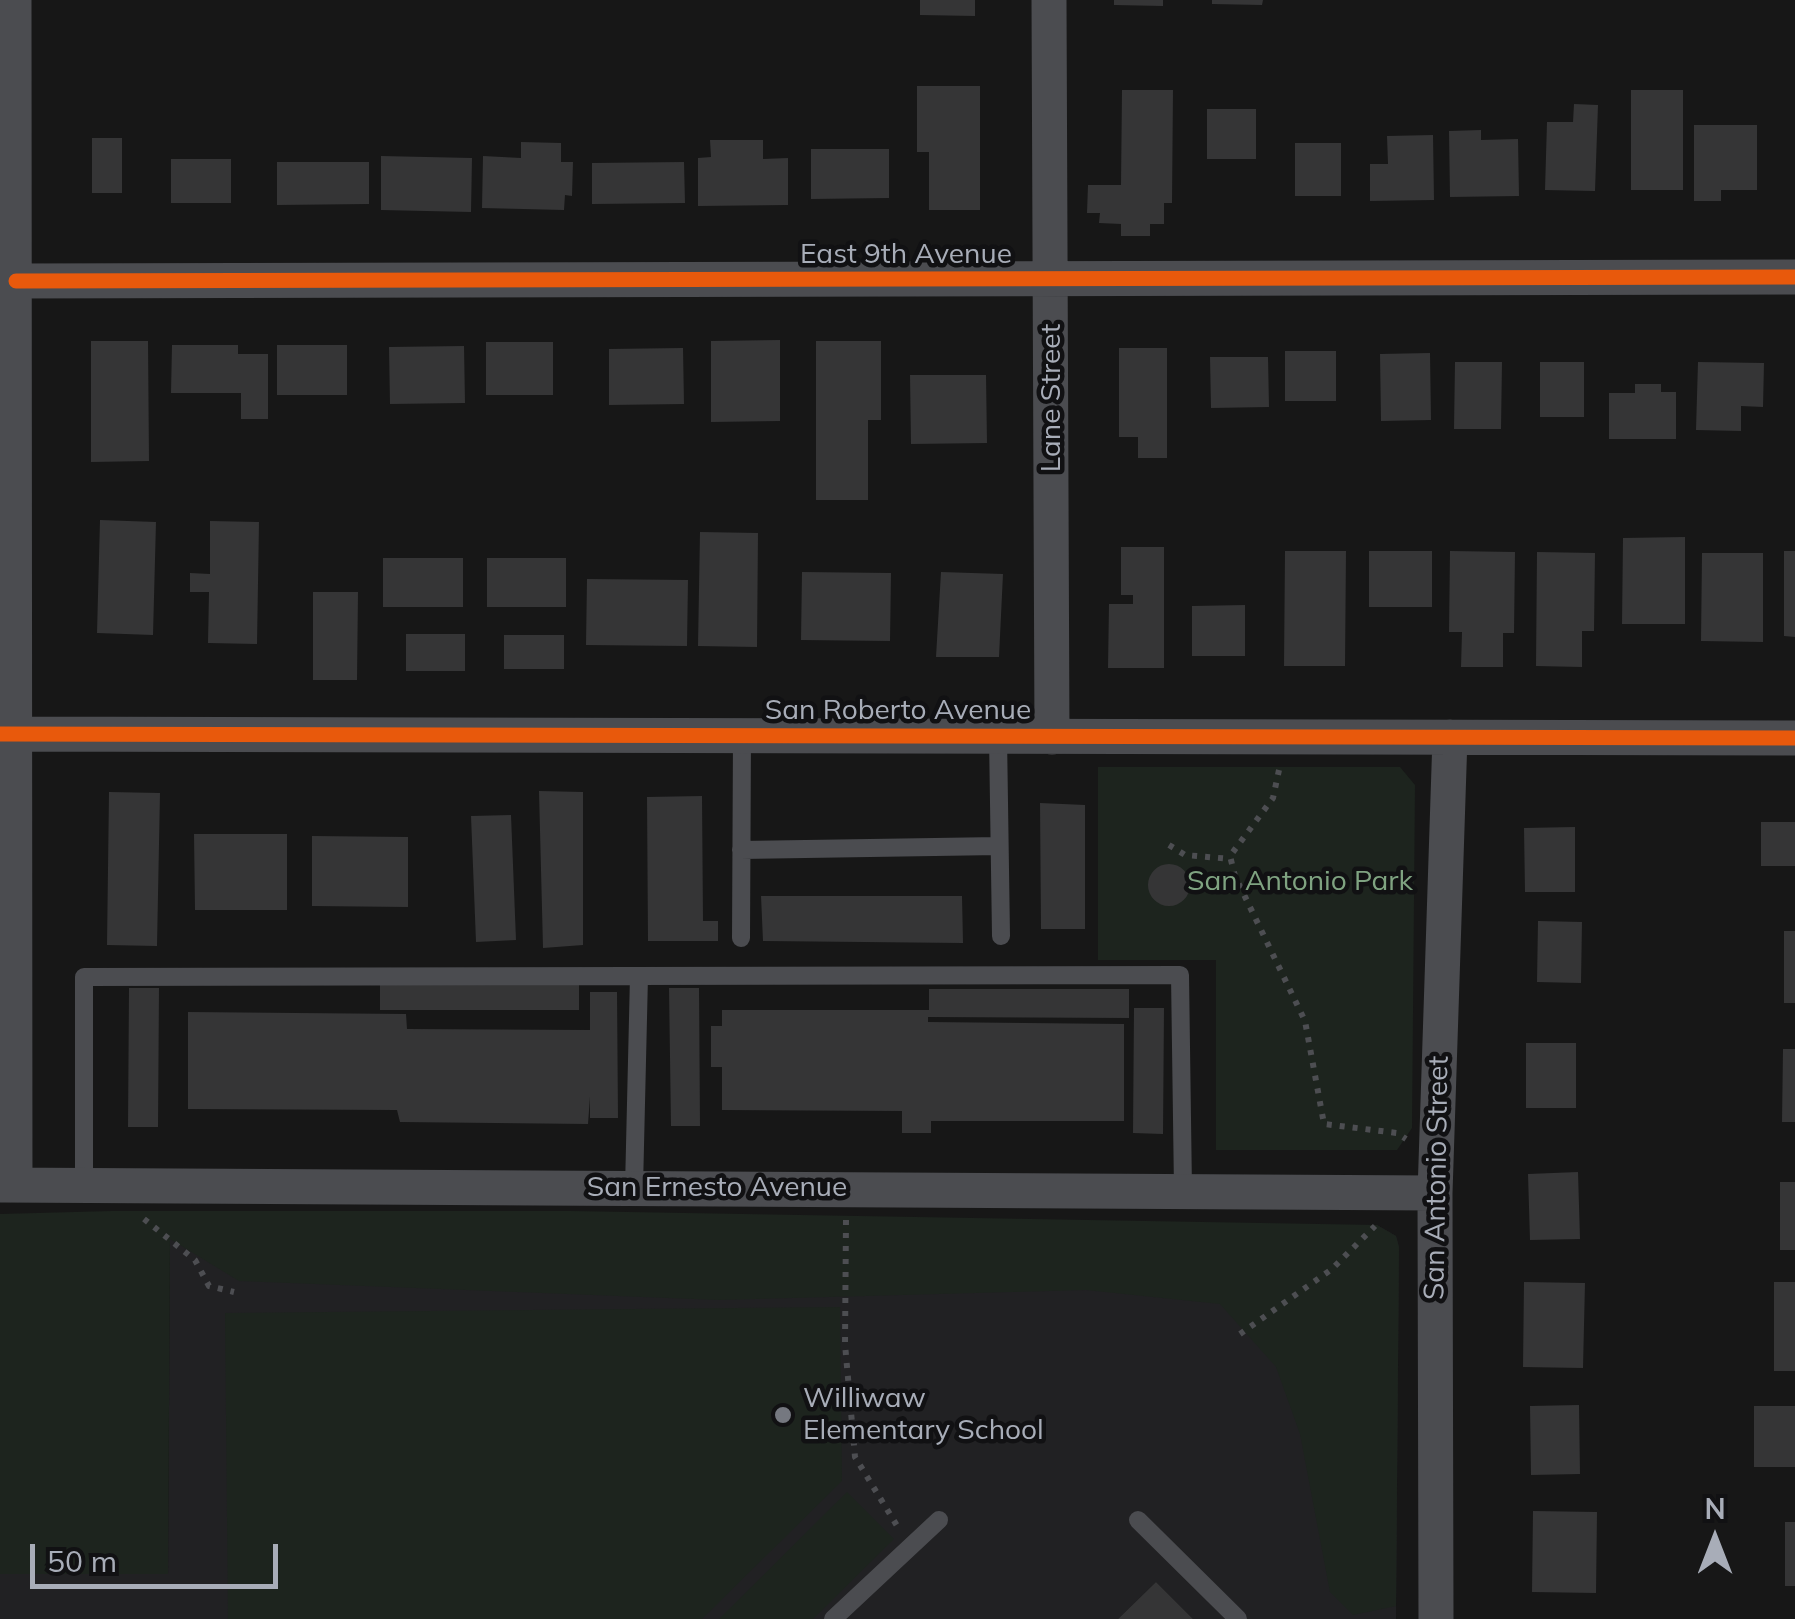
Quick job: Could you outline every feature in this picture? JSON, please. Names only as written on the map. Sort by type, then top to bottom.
[{"type":"street","points":[[8,1185],[8,734],[16,281],[7,117],[14,0]]},
{"type":"street","name":"Lane Street","points":[[1049,0],[1052,736]]},
{"type":"street","name":"East 9th Avenue","points":[[16,281],[1795,277]]},
{"type":"street","name":"San Roberto Avenue","points":[[8,734],[1795,738]]},
{"type":"street","name":"San Antonio Street","points":[[1436,1619],[1435,1193],[1450,737]]},
{"type":"street","name":"San Ernesto Avenue","points":[[8,1185],[1435,1193]]},
{"type":"lane","points":[[742,736],[742,938]]},
{"type":"lane","points":[[998,736],[1001,936]]},
{"type":"lane","points":[[742,850],[1000,846]]},
{"type":"lane","points":[[84,1186],[84,977],[1180,974],[1182,1190]]},
{"type":"lane","points":[[634,1188],[638,976]]},
{"type":"lane","points":[[833,1619],[939,1520]]},
{"type":"lane","points":[[1138,1520],[1238,1619]]},
{"type":"path","points":[[1231,859],[1273,798],[1280,762]]},
{"type":"path","points":[[1168,845],[1185,855],[1231,859]]},
{"type":"path","points":[[1231,859],[1304,1021],[1324,1124],[1396,1133],[1412,1142]]},
{"type":"path","points":[[846,1188],[845,1344],[856,1457],[911,1547]]},
{"type":"path","points":[[1240,1334],[1332,1269],[1384,1212]]},
{"type":"path","points":[[139,1215],[195,1260],[208,1286],[234,1292]]},
{"type":"shaded area","name":"Williwaw Elementary School","points":[[1377,1225],[1396,1236],[1399,1247],[1396,1619],[1193,1619],[1156,1582],[1118,1619],[0,1619],[0,1574],[168,1573],[170,1238]]},
{"type":"green space","name":"San Antonio Park","points":[[1098,767],[1400,767],[1415,785],[1412,1128],[1397,1150],[1216,1150],[1216,960],[1098,960]]},
{"type":"green space","points":[[571,1211],[1377,1225],[1396,1236],[1399,1247],[1396,1606],[1353,1615],[1330,1592],[1300,1434],[1276,1367],[1220,1304],[1086,1290],[719,1300],[239,1281],[170,1239],[168,1574],[0,1574],[0,1214]]},
{"type":"green space","points":[[840,1307],[842,1481],[702,1619],[228,1619],[225,1313]]},
{"type":"green space","points":[[847,1492],[894,1539],[813,1619],[719,1619]]},
{"type":"building","points":[[920,0],[975,0],[975,16],[920,15]]},
{"type":"building","points":[[1114,0],[1163,0],[1163,6],[1114,5]]},
{"type":"building","points":[[1212,0],[1263,0],[1262,5],[1212,4]]},
{"type":"building","points":[[917,86],[980,86],[980,210],[929,210],[929,152],[917,152]]},
{"type":"building","points":[[1122,90],[1173,90],[1172,203],[1164,203],[1164,224],[1150,224],[1150,236],[1121,236],[1121,224],[1099,223],[1100,213],[1087,213],[1088,185],[1121,185]]},
{"type":"building","points":[[1631,90],[1683,90],[1683,190],[1631,190]]},
{"type":"building","points":[[1574,104],[1598,105],[1595,191],[1545,190],[1547,122],[1573,122]]},
{"type":"building","points":[[1207,109],[1256,109],[1256,159],[1207,159]]},
{"type":"building","points":[[1694,125],[1757,125],[1757,190],[1721,190],[1721,201],[1694,201]]},
{"type":"building","points":[[1481,130],[1481,140],[1518,139],[1519,196],[1450,197],[1449,131]]},
{"type":"building","points":[[1433,135],[1434,200],[1370,201],[1370,164],[1388,164],[1387,136]]},
{"type":"building","points":[[92,138],[122,138],[122,193],[92,193]]},
{"type":"building","points":[[710,140],[763,140],[763,159],[788,158],[788,205],[698,206],[698,158],[711,157]]},
{"type":"building","points":[[521,142],[561,143],[561,162],[573,162],[572,196],[565,195],[564,210],[482,208],[483,156],[521,158]]},
{"type":"building","points":[[1295,143],[1341,143],[1341,196],[1295,196]]},
{"type":"building","points":[[811,149],[889,149],[889,198],[811,199]]},
{"type":"building","points":[[381,156],[472,158],[471,212],[381,210]]},
{"type":"building","points":[[171,159],[231,159],[231,203],[171,203]]},
{"type":"building","points":[[277,162],[369,162],[369,204],[277,205]]},
{"type":"building","points":[[684,162],[685,203],[592,204],[592,163]]},
{"type":"building","points":[[780,340],[780,421],[711,422],[711,341]]},
{"type":"building","points":[[91,341],[148,341],[149,461],[91,462]]},
{"type":"building","points":[[816,341],[881,341],[881,420],[868,420],[868,500],[816,500]]},
{"type":"building","points":[[486,342],[553,342],[553,395],[486,395]]},
{"type":"building","points":[[172,345],[238,345],[238,354],[268,354],[268,419],[241,419],[241,393],[171,393]]},
{"type":"building","points":[[277,345],[347,345],[347,395],[277,395]]},
{"type":"building","points":[[464,346],[465,403],[390,404],[389,347]]},
{"type":"building","points":[[683,348],[684,404],[609,405],[609,349]]},
{"type":"building","points":[[1119,348],[1167,348],[1167,458],[1138,458],[1138,437],[1119,437]]},
{"type":"building","points":[[1285,351],[1336,351],[1336,401],[1285,401]]},
{"type":"building","points":[[1430,353],[1431,420],[1381,421],[1380,354]]},
{"type":"building","points":[[1210,357],[1268,357],[1269,407],[1211,408]]},
{"type":"building","points":[[1455,362],[1502,362],[1501,429],[1454,429]]},
{"type":"building","points":[[1540,362],[1584,362],[1584,417],[1540,417]]},
{"type":"building","points":[[1698,362],[1764,363],[1763,407],[1741,406],[1741,431],[1696,430]]},
{"type":"building","points":[[910,375],[986,375],[987,443],[911,444]]},
{"type":"building","points":[[1635,384],[1661,384],[1661,392],[1676,392],[1676,439],[1609,439],[1609,393],[1635,393]]},
{"type":"building","points":[[100,520],[156,522],[153,635],[97,633]]},
{"type":"building","points":[[210,521],[259,522],[257,644],[208,643],[209,592],[190,592],[190,573],[210,574]]},
{"type":"building","points":[[700,532],[758,533],[757,647],[698,646]]},
{"type":"building","points":[[1685,537],[1685,624],[1622,624],[1623,538]]},
{"type":"building","points":[[1121,547],[1164,547],[1164,668],[1108,668],[1109,604],[1133,604],[1133,595],[1121,595]]},
{"type":"building","points":[[1285,551],[1346,551],[1345,666],[1284,666]]},
{"type":"building","points":[[1369,551],[1432,551],[1432,607],[1369,607]]},
{"type":"building","points":[[1450,551],[1515,552],[1514,633],[1503,633],[1503,667],[1461,667],[1462,632],[1449,632]]},
{"type":"building","points":[[1784,551],[1795,551],[1795,637],[1784,636]]},
{"type":"building","points":[[1537,552],[1595,553],[1594,631],[1582,631],[1582,667],[1536,666]]},
{"type":"building","points":[[1702,553],[1763,553],[1763,642],[1701,641]]},
{"type":"building","points":[[383,558],[463,558],[463,607],[383,607]]},
{"type":"building","points":[[487,558],[566,558],[566,607],[487,607]]},
{"type":"building","points":[[802,572],[891,573],[890,641],[801,640]]},
{"type":"building","points":[[941,572],[1003,574],[999,657],[936,657]]},
{"type":"building","points":[[587,579],[688,580],[687,646],[586,645]]},
{"type":"building","points":[[313,592],[358,592],[357,680],[313,680]]},
{"type":"building","points":[[1245,605],[1245,656],[1192,656],[1192,606]]},
{"type":"building","points":[[406,634],[465,634],[465,671],[406,671]]},
{"type":"building","points":[[504,635],[564,635],[564,669],[504,669]]},
{"type":"building","points":[[539,791],[583,792],[583,945],[543,948]]},
{"type":"building","points":[[109,792],[160,793],[157,946],[107,945]]},
{"type":"building","points":[[702,796],[703,921],[718,921],[718,941],[648,941],[647,797]]},
{"type":"building","points":[[1040,803],[1085,805],[1085,929],[1041,929]]},
{"type":"building","points":[[511,815],[516,940],[476,942],[471,816]]},
{"type":"building","points":[[1761,822],[1795,822],[1795,866],[1761,866]]},
{"type":"building","points":[[1575,827],[1575,892],[1525,892],[1524,828]]},
{"type":"building","points":[[194,834],[287,834],[287,910],[195,910]]},
{"type":"building","points":[[312,836],[408,837],[408,907],[312,906]]},
{"type":"building","points":[[1169,864],[1184,870],[1190,885],[1184,900],[1169,906],[1154,900],[1148,885],[1154,870]]},
{"type":"building","points":[[761,896],[962,896],[963,943],[763,941]]},
{"type":"building","points":[[1538,921],[1582,922],[1581,983],[1537,982]]},
{"type":"building","points":[[1784,931],[1795,931],[1795,1003],[1784,1003]]},
{"type":"building","points":[[380,982],[579,982],[579,1010],[380,1010]]},
{"type":"building","points":[[129,988],[159,988],[158,1127],[128,1127]]},
{"type":"building","points":[[669,988],[699,988],[700,1126],[671,1126]]},
{"type":"building","points":[[929,989],[1129,989],[1129,1018],[928,1017],[928,1022],[1124,1024],[1124,1121],[931,1121],[931,1133],[902,1133],[902,1111],[722,1110],[722,1067],[711,1067],[711,1026],[722,1026],[722,1010],[929,1010]]},
{"type":"building","points":[[590,992],[617,992],[618,1118],[590,1118],[590,1097],[588,1124],[400,1122],[397,1110],[188,1109],[188,1012],[406,1014],[407,1029],[590,1030]]},
{"type":"building","points":[[1134,1008],[1164,1008],[1163,1134],[1133,1133]]},
{"type":"building","points":[[1526,1043],[1576,1043],[1576,1108],[1526,1108]]},
{"type":"building","points":[[1783,1049],[1795,1049],[1795,1122],[1782,1122]]},
{"type":"building","points":[[1578,1172],[1580,1239],[1530,1240],[1528,1174]]},
{"type":"building","points":[[1780,1182],[1795,1182],[1795,1250],[1780,1250]]},
{"type":"building","points":[[1524,1282],[1585,1283],[1583,1368],[1523,1367]]},
{"type":"building","points":[[1774,1282],[1795,1282],[1795,1371],[1774,1371]]},
{"type":"building","points":[[1579,1405],[1580,1474],[1531,1475],[1530,1406]]},
{"type":"building","points":[[1754,1406],[1795,1406],[1795,1467],[1754,1467]]},
{"type":"building","points":[[1533,1511],[1597,1512],[1596,1593],[1532,1592]]},
{"type":"building","points":[[1785,1522],[1795,1522],[1795,1586],[1785,1586]]},
{"type":"building","points":[[1156,1582],[1193,1619],[1118,1619]]},
{"type":"cycle path","points":[[16,281],[1795,277]]},
{"type":"cycle path","points":[[0,734],[1795,738]]},
{"type":"place","name":"Williwaw Elementary School","points":[[783,1415]]}]
